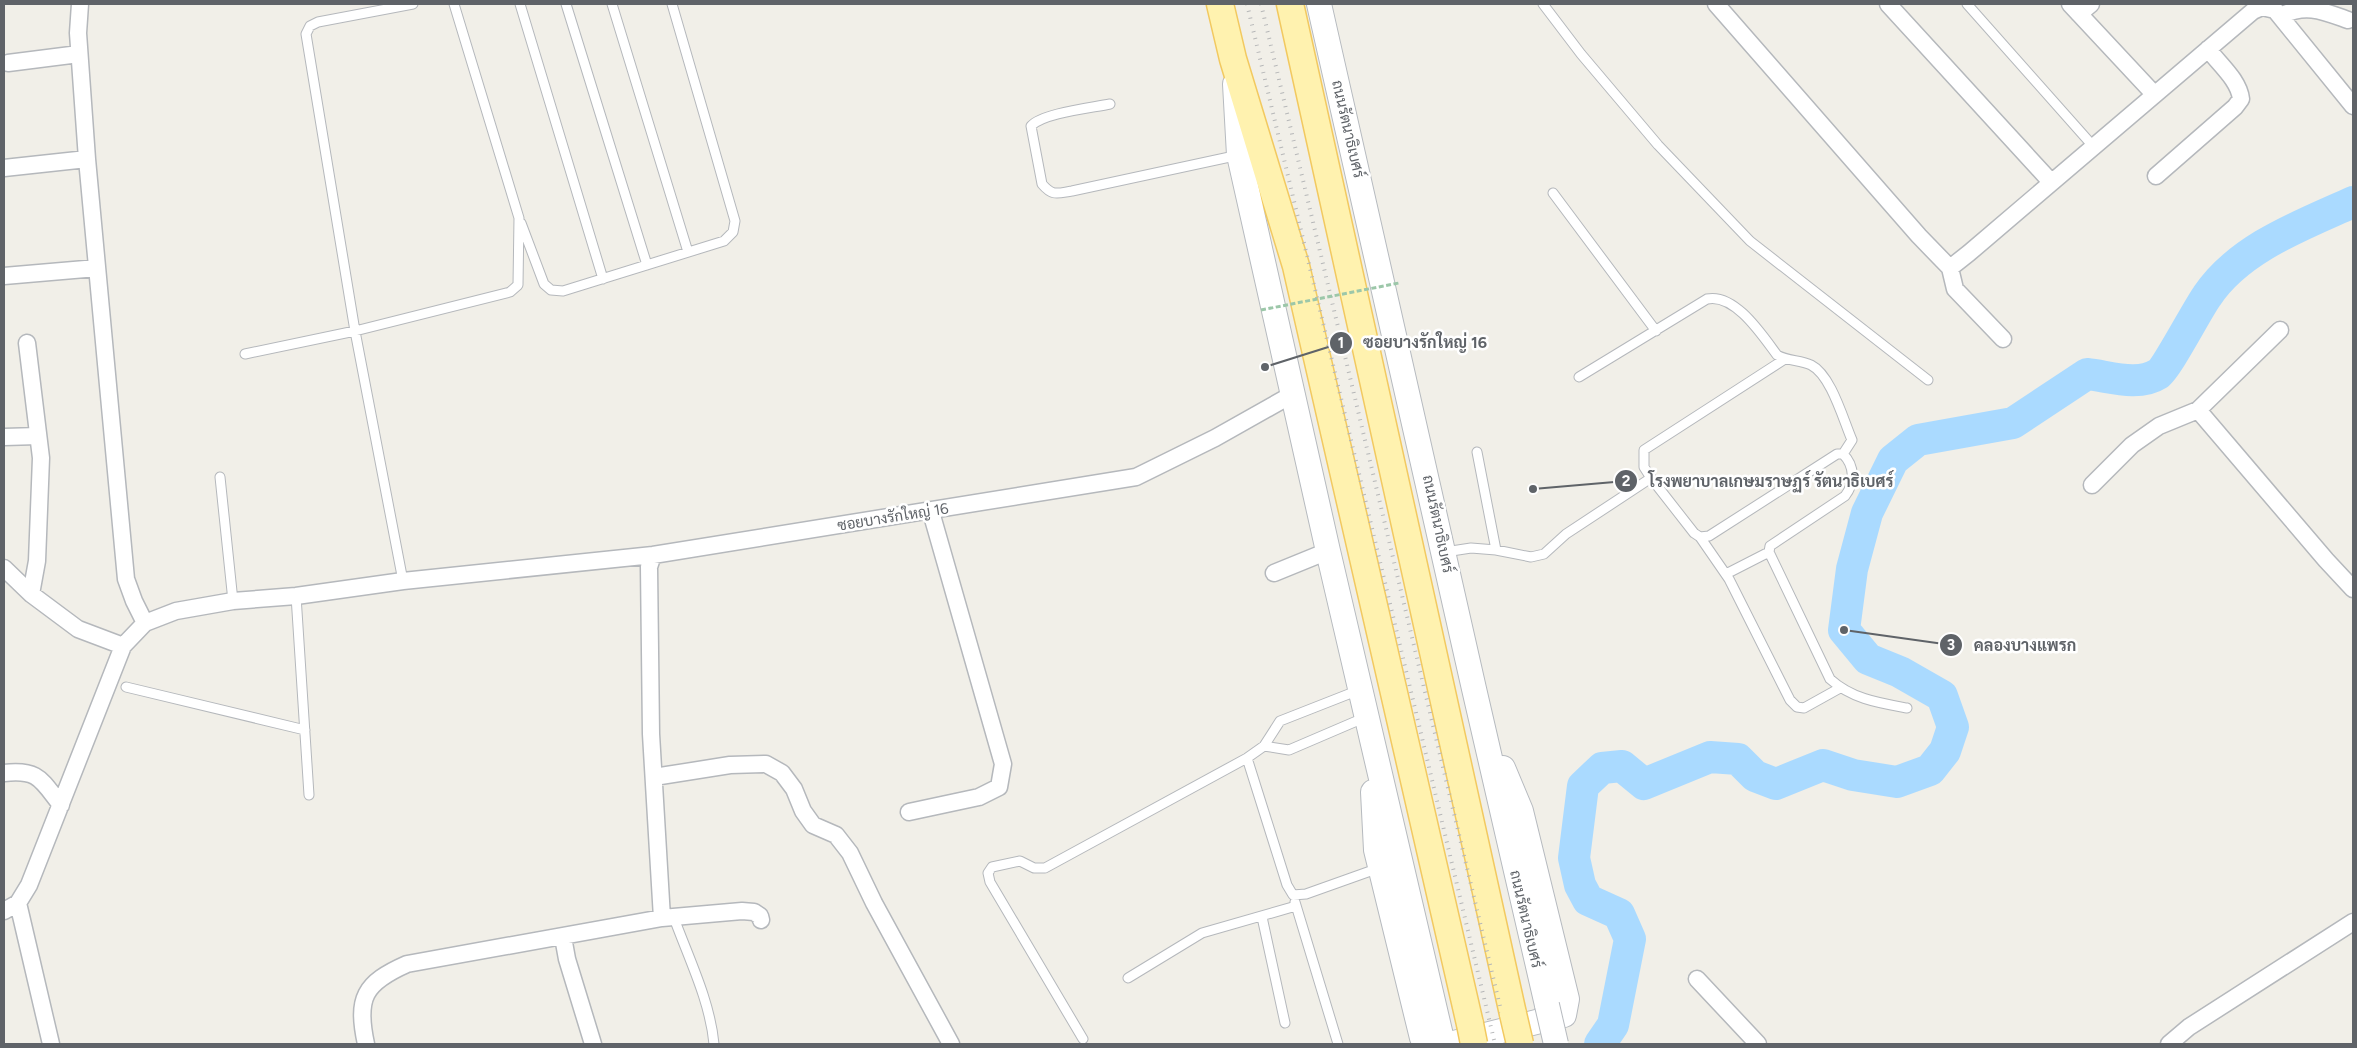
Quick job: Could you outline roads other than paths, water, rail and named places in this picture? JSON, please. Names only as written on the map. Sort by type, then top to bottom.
[{"type":"main road","points":[[1220,4],[1233,59],[1296,266],[1472,1034]]},
{"type":"main road","name":"ถนนรัตนาธิเบศร์","points":[[1290,4],[1520,1044]]},
{"type":"main road","name":"ถนนรัตนาธิเบศร์","points":[[1319,4],[1445,552],[1476,707],[1556,1044]]},
{"type":"main road","points":[[1233,59],[1239,155],[1441,1041]]},
{"type":"main road","points":[[1368,724],[1376,850],[1380,868],[1422,1038],[1441,1041],[1564,1014],[1567,998],[1521,811],[1476,707]]},
{"type":"street","points":[[51,1044],[11,907],[29,885],[124,646],[146,623],[134,601],[126,579],[87,159],[78,33],[80,4]]},
{"type":"street","points":[[1716,4],[1919,236],[1950,268],[1955,288],[2003,339]]},
{"type":"street","points":[[1893,5],[2051,182]]},
{"type":"street","points":[[2080,7],[2154,94]]},
{"type":"street","points":[[1950,268],[2154,94],[2254,11],[2262,7],[2275,10],[2353,106]]},
{"type":"street","points":[[2280,16],[2293,10],[2314,9],[2348,20]]},
{"type":"street","points":[[2156,176],[2235,107],[2241,99],[2235,83],[2208,50]]},
{"type":"street","points":[[8,62],[79,54]]},
{"type":"street","points":[[4,168],[87,159]]},
{"type":"street","points":[[4,276],[97,268]]},
{"type":"street","points":[[2092,485],[2132,445],[2159,426],[2198,410],[2280,330]]},
{"type":"street","points":[[27,343],[40,458],[37,560],[31,594]]},
{"type":"street","name":"ซอยบางรักใหญ่ 16","points":[[146,623],[176,611],[233,601],[296,596],[403,581],[653,556],[1136,478],[1215,438],[1293,394]]},
{"type":"street","points":[[2198,410],[2353,589]]},
{"type":"street","points":[[4,437],[38,436]]},
{"type":"street","points":[[909,812],[986,794],[999,787],[1003,764],[931,512]]},
{"type":"street","points":[[1274,573],[1328,551]]},
{"type":"street","points":[[653,556],[649,567],[651,734],[668,918]]},
{"type":"street","points":[[4,568],[31,594],[78,629],[124,646]]},
{"type":"street","points":[[654,777],[730,765],[766,764],[782,772],[794,788],[802,811],[813,825],[836,835],[850,853],[874,903],[951,1044]]},
{"type":"street","points":[[4,773],[20,771],[38,777],[61,805]]},
{"type":"street","points":[[366,1044],[361,1023],[362,1000],[382,975],[407,964],[668,918],[742,911],[754,912],[760,916],[760,920]]},
{"type":"street","points":[[2168,1044],[2189,1027],[2353,922]]},
{"type":"street","points":[[563,937],[567,959],[593,1044]]},
{"type":"street","points":[[1697,979],[1758,1044]]},
{"type":"lane","points":[[403,581],[355,331],[306,34],[310,26],[318,22],[413,4]]},
{"type":"lane","points":[[454,4],[519,218],[544,284],[551,290],[563,291],[724,241],[733,232],[735,221],[672,4]]},
{"type":"lane","points":[[520,4],[603,279]]},
{"type":"lane","points":[[566,4],[647,265]]},
{"type":"lane","points":[[612,4],[688,252]]},
{"type":"lane","points":[[1543,4],[1581,54],[1658,145],[1750,241],[1928,380]]},
{"type":"lane","points":[[1967,4],[2093,146]]},
{"type":"lane","points":[[1110,104],[1041,119],[1030,126],[1042,184],[1049,192],[1055,194],[1072,191],[1239,155]]},
{"type":"lane","points":[[1553,193],[1656,331]]},
{"type":"lane","points":[[245,354],[355,331],[514,290],[518,285],[519,218]]},
{"type":"lane","points":[[1580,377],[1708,299],[1722,298],[1738,308],[1777,355],[1784,359],[1802,362],[1821,371],[1852,440],[1843,454]]},
{"type":"lane","points":[[1784,359],[1644,450],[1644,466],[1651,478],[1694,533],[1700,537],[1726,574],[1790,700],[1797,707],[1804,708],[1840,688]]},
{"type":"lane","points":[[1477,452],[1496,550]]},
{"type":"lane","points":[[1700,537],[1709,536],[1837,454],[1843,454],[1848,459],[1854,479],[1852,487],[1845,496],[1770,546],[1769,552],[1830,678],[1840,688],[1872,702],[1907,708]]},
{"type":"lane","points":[[220,477],[233,601]]},
{"type":"lane","points":[[1445,552],[1471,548],[1496,550],[1531,557],[1544,554],[1566,534],[1651,478]]},
{"type":"lane","points":[[1726,574],[1769,552]]},
{"type":"lane","points":[[296,596],[309,795]]},
{"type":"lane","points":[[126,687],[305,730]]},
{"type":"lane","points":[[1083,1039],[990,882],[988,873],[992,867],[1020,860],[1034,868],[1045,868],[1247,758],[1264,746],[1280,721],[1360,690]]},
{"type":"lane","points":[[1264,746],[1289,750],[1368,724]]},
{"type":"lane","points":[[1247,758],[1287,885],[1293,895],[1338,1044]]},
{"type":"lane","points":[[1293,895],[1306,894],[1380,868]]},
{"type":"lane","points":[[1128,978],[1202,933],[1296,906]]},
{"type":"lane","points":[[1262,917],[1285,1023]]},
{"type":"lane","points":[[668,918],[705,1002],[712,1027],[714,1044]]},
{"type":"waterway","points":[[1600,1044],[1613,1025],[1630,939],[1619,914],[1588,900],[1580,885],[1574,858],[1583,786],[1602,768],[1622,766],[1644,784],[1710,757],[1738,759],[1755,776],[1776,784],[1823,765],[1853,775],[1897,782],[1930,770],[1945,751],[1953,727],[1942,696],[1900,672],[1868,659],[1844,630],[1852,569],[1867,513],[1893,460],[1918,440],[2013,423],[2087,374],[2123,380],[2141,380],[2158,374],[2168,361],[2207,296],[2220,279],[2236,264],[2254,251],[2293,229],[2353,202]]},
{"type":"railway","points":[[1247,4],[1495,1044]]},
{"type":"railway","points":[[1261,4],[1509,1044]]},
{"type":"place","name":"ซอยบางรักใหญ่ 16","points":[[1265,367]]},
{"type":"place","name":"โรงพยาบาลเกษมราษฏร์ รัตนาธิเบศร์","points":[[1533,489]]},
{"type":"place","name":"คลองบางแพรก","points":[[1844,630]]}]
